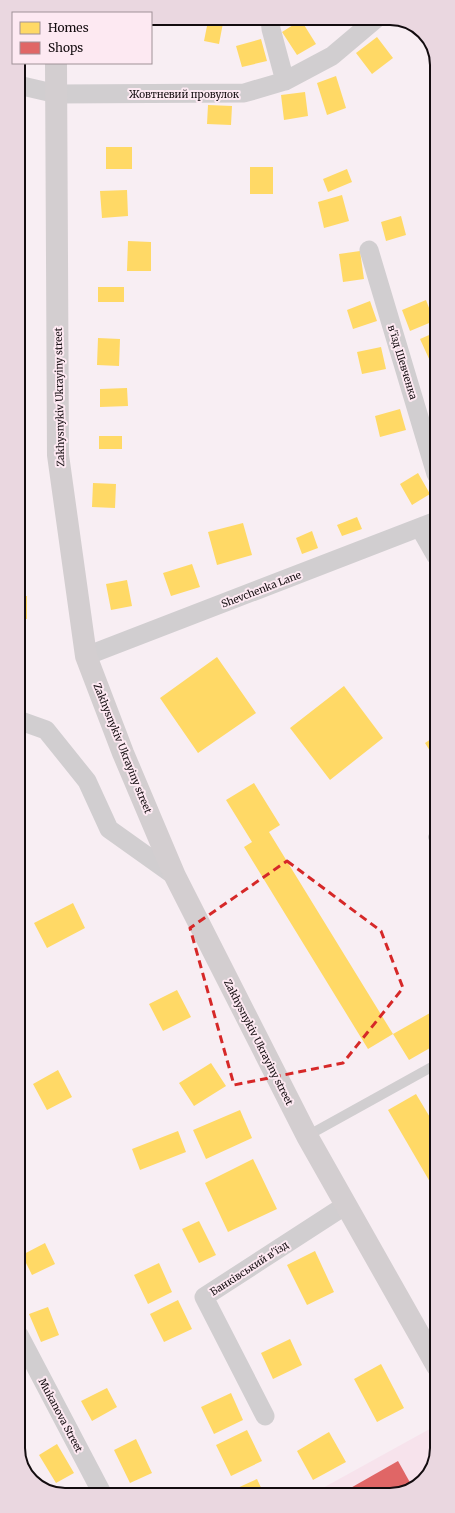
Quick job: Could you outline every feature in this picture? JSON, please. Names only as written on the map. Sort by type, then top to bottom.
[{"type":"street","points":[[271,25],[285,81]]},
{"type":"street","name":"Жовтневий провулок","points":[[25,87],[57,94],[244,93],[285,81],[332,56],[369,25]]},
{"type":"street","name":"Zakhysnykiv Ukrayiny street","points":[[56,64],[58,455],[86,656],[123,752],[175,876],[307,1136],[430,1354]]},
{"type":"street","name":"в'їзд Шевченка","points":[[369,250],[430,454]]},
{"type":"street","name":"Shevchenka Lane","points":[[86,656],[428,524]]},
{"type":"street","points":[[25,722],[46,730],[87,781],[109,829],[175,876]]},
{"type":"street","name":"Банківський в'їзд","points":[[265,1416],[204,1297],[346,1205]]},
{"type":"street","name":"Mukanova Street","points":[[25,1346],[99,1488]]},
{"type":"lane","points":[[307,1136],[430,1068]]},
{"type":"highlighted area","points":[[287,861],[381,931],[403,988],[343,1063],[234,1085],[190,928]]},
{"type":"shaded area","points":[[430,1429],[428,1461],[422,1472],[410,1483],[403,1486],[390,1488],[323,1488]]},
{"type":"building: Homes","points":[[207,25],[223,25],[219,44],[204,41]]},
{"type":"building: Homes","points":[[293,25],[304,25],[316,44],[297,55],[282,32]]},
{"type":"building: Homes","points":[[377,37],[393,58],[372,74],[356,53]]},
{"type":"building: Homes","points":[[261,39],[267,61],[242,67],[236,46]]},
{"type":"building: Homes","points":[[336,76],[346,108],[327,115],[317,83]]},
{"type":"building: Homes","points":[[305,92],[308,116],[284,120],[281,95]]},
{"type":"building: Homes","points":[[208,105],[232,106],[231,125],[207,124]]},
{"type":"building: Homes","points":[[106,147],[132,147],[132,169],[106,169]]},
{"type":"building: Homes","points":[[250,167],[273,167],[273,194],[250,194]]},
{"type":"building: Homes","points":[[347,169],[352,182],[328,192],[323,179]]},
{"type":"building: Homes","points":[[127,190],[128,216],[102,218],[100,191]]},
{"type":"building: Homes","points":[[342,195],[349,221],[324,228],[318,202]]},
{"type":"building: Homes","points":[[401,216],[406,235],[386,241],[381,222]]},
{"type":"building: Homes","points":[[128,241],[151,242],[151,271],[127,271]]},
{"type":"building: Homes","points":[[360,251],[364,279],[343,282],[339,254]]},
{"type":"building: Homes","points":[[98,287],[124,287],[124,302],[98,302]]},
{"type":"building: Homes","points":[[426,300],[430,310],[430,323],[410,331],[402,310]]},
{"type":"building: Homes","points":[[370,301],[377,321],[353,329],[347,310]]},
{"type":"building: Homes","points":[[430,335],[430,361],[420,339]]},
{"type":"building: Homes","points":[[98,338],[120,339],[119,366],[97,365]]},
{"type":"building: Homes","points":[[381,347],[386,369],[362,374],[357,352]]},
{"type":"building: Homes","points":[[127,388],[128,406],[100,407],[100,389]]},
{"type":"building: Homes","points":[[400,409],[406,430],[380,437],[375,416]]},
{"type":"building: Homes","points":[[99,436],[122,436],[122,449],[99,449]]},
{"type":"building: Homes","points":[[418,473],[430,494],[412,505],[400,484]]},
{"type":"building: Homes","points":[[93,483],[116,484],[115,508],[92,507]]},
{"type":"building: Homes","points":[[357,517],[362,529],[342,536],[337,525]]},
{"type":"building: Homes","points":[[243,523],[252,555],[217,565],[208,532]]},
{"type":"building: Homes","points":[[312,531],[318,548],[302,554],[296,538]]},
{"type":"building: Homes","points":[[192,564],[200,587],[171,596],[163,573]]},
{"type":"building: Homes","points":[[127,580],[132,606],[111,610],[106,584]]},
{"type":"building: Homes","points":[[25,596],[27,596],[27,619],[25,619]]},
{"type":"building: Homes","points":[[217,657],[256,713],[198,753],[160,698]]},
{"type":"building: Homes","points":[[344,686],[383,738],[330,780],[290,728]]},
{"type":"building: Homes","points":[[430,740],[430,751],[425,743]]},
{"type":"building: Homes","points":[[254,783],[280,825],[269,832],[393,1034],[368,1049],[244,847],[252,842],[226,800]]},
{"type":"building: Homes","points":[[73,903],[85,928],[47,948],[34,923]]},
{"type":"building: Homes","points":[[177,990],[191,1017],[163,1031],[149,1004]]},
{"type":"building: Homes","points":[[430,1013],[430,1048],[409,1060],[393,1034]]},
{"type":"building: Homes","points":[[211,1063],[226,1086],[194,1106],[179,1083]]},
{"type":"building: Homes","points":[[58,1070],[72,1097],[47,1110],[33,1084]]},
{"type":"building: Homes","points":[[416,1094],[430,1117],[430,1182],[388,1110]]},
{"type":"building: Homes","points":[[240,1110],[252,1138],[206,1159],[193,1130]]},
{"type":"building: Homes","points":[[178,1131],[186,1152],[140,1170],[132,1149]]},
{"type":"building: Homes","points":[[253,1159],[277,1209],[228,1232],[205,1183]]},
{"type":"building: Homes","points":[[199,1221],[216,1255],[199,1263],[182,1229]]},
{"type":"building: Homes","points":[[45,1243],[55,1264],[32,1275],[25,1261],[25,1253]]},
{"type":"building: Homes","points":[[315,1251],[334,1292],[307,1305],[287,1265]]},
{"type":"building: Homes","points":[[159,1263],[172,1292],[148,1304],[134,1275]]},
{"type":"building: Homes","points":[[178,1300],[192,1329],[164,1342],[150,1314]]},
{"type":"building: Homes","points":[[48,1307],[59,1335],[41,1342],[29,1314]]},
{"type":"building: Homes","points":[[290,1339],[302,1365],[273,1379],[261,1353]]},
{"type":"building: Homes","points":[[381,1364],[404,1408],[377,1422],[354,1379]]},
{"type":"building: Homes","points":[[107,1388],[117,1407],[92,1421],[81,1401]]},
{"type":"building: Homes","points":[[231,1393],[243,1420],[214,1434],[201,1407]]},
{"type":"building: Homes","points":[[247,1430],[262,1461],[231,1476],[216,1445]]},
{"type":"building: Homes","points":[[329,1432],[346,1462],[313,1480],[297,1451]]},
{"type":"building: Homes","points":[[136,1439],[152,1473],[130,1483],[114,1450]]},
{"type":"building: Homes","points":[[57,1444],[74,1473],[56,1483],[39,1455]]},
{"type":"building: Homes","points":[[257,1479],[261,1488],[237,1488]]},
{"type":"building: Shops","points":[[398,1461],[410,1483],[403,1486],[390,1488],[351,1488]]}]
